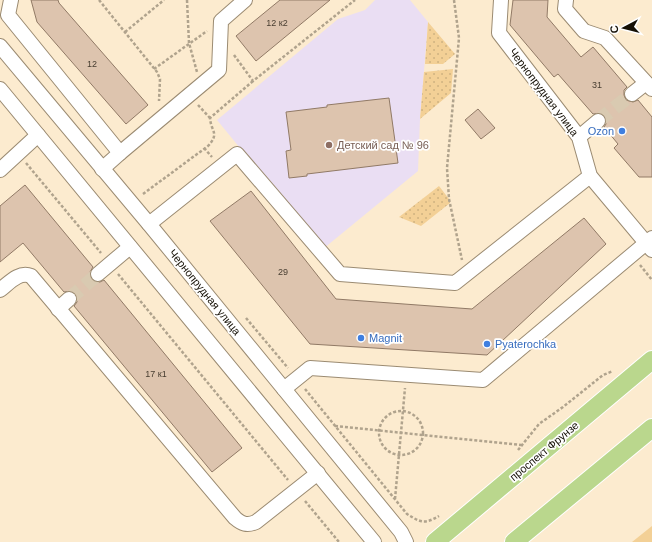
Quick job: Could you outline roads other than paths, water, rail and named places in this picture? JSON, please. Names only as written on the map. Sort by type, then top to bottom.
[{"type":"main road","name":"проспект Фрунзе","points":[[435,542],[652,360]]},
{"type":"main road","points":[[514,542],[652,428]]},
{"type":"street","points":[[11,0],[4,10],[120,153]]},
{"type":"street","points":[[102,169],[219,70],[221,20],[245,0]]},
{"type":"street","name":"Чернопрудная улица","points":[[501,0],[499,33],[580,137],[590,176],[650,244]]},
{"type":"street","points":[[566,0],[565,9],[584,31],[605,38],[649,86],[632,94]]},
{"type":"street","name":"Чернопрудная улица","points":[[0,46],[149,224],[401,532],[406,542]]},
{"type":"street","points":[[0,89],[374,542]]},
{"type":"street","points":[[580,137],[598,121]]},
{"type":"street","points":[[0,170],[38,135]]},
{"type":"street","points":[[149,224],[237,154],[340,274],[455,283],[590,176]]},
{"type":"street","points":[[284,389],[310,368],[483,380],[632,255],[650,244]]},
{"type":"street","points":[[98,274],[130,247]]},
{"type":"street","points":[[0,290],[18,276],[25,274],[31,276],[239,522],[248,524],[256,522],[318,473]]},
{"type":"street","points":[[58,309],[70,300]]},
{"type":"tunnel","points":[[598,121],[632,94]]},
{"type":"tunnel","points":[[69,299],[98,274]]},
{"type":"place","name":"Ozon","points":[[622,131]]},
{"type":"place","name":"Детский сад № 96","points":[[329,145]]},
{"type":"place","name":"Magnit","points":[[361,338]]},
{"type":"place","name":"Pyaterochka","points":[[487,344]]}]
